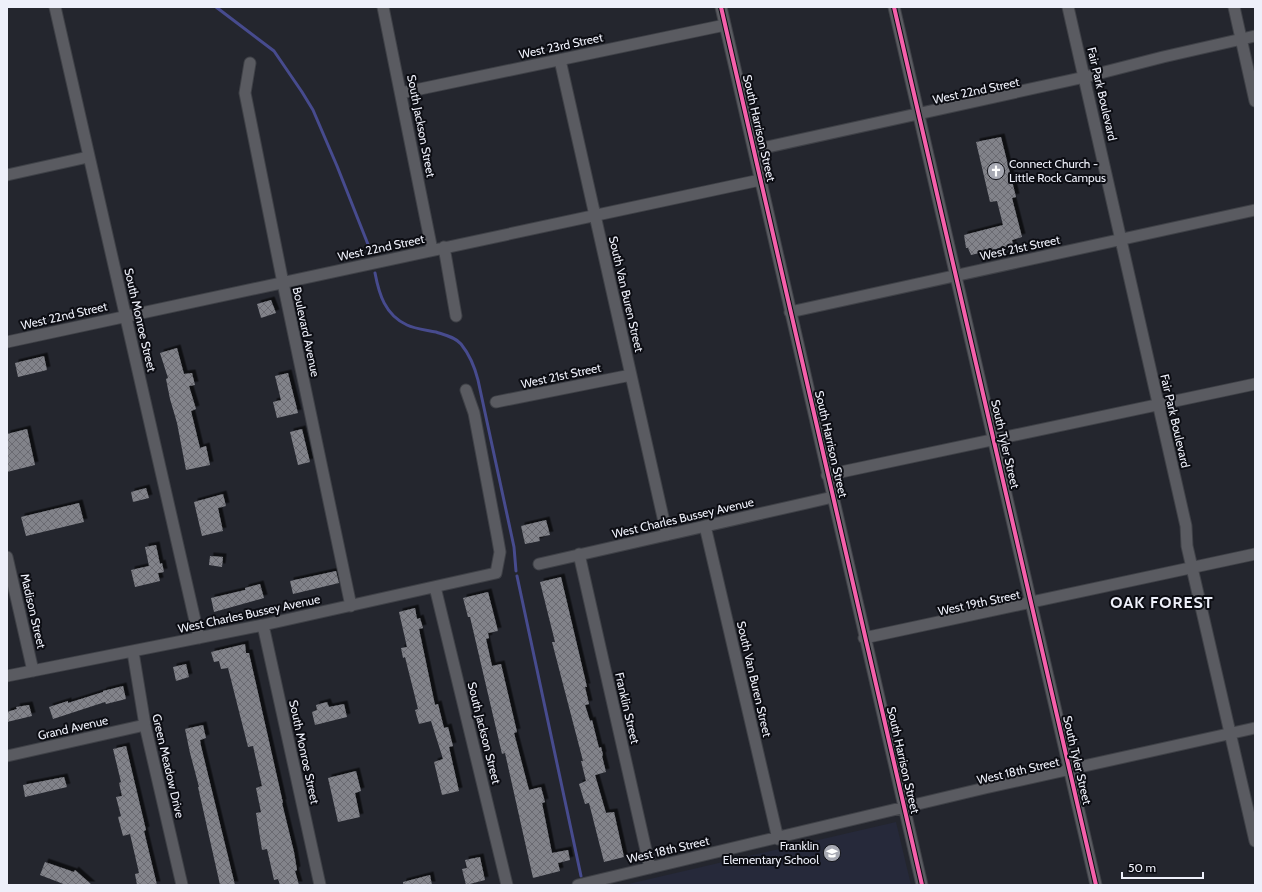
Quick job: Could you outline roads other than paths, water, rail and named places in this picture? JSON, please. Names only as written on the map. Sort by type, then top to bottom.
[{"type":"street","name":"South Monroe Street","points":[[55,7],[88,157],[126,315],[199,638]]},
{"type":"street","name":"South Jackson Street","points":[[383,7],[432,250]]},
{"type":"street","name":"South Harrison Street","points":[[721,7],[864,638],[922,885]]},
{"type":"street","name":"South Tyler Street","points":[[894,7],[1096,885]]},
{"type":"street","name":"Fair Park Boulevard","points":[[1068,7],[1186,526],[1185,540],[1255,841]]},
{"type":"street","points":[[1234,7],[1255,101]]},
{"type":"street","name":"West 23rd Street","points":[[401,93],[725,25]]},
{"type":"street","name":"West 22nd Street","points":[[754,150],[1085,77],[1255,36]]},
{"type":"street","name":"South Van Buren Street","points":[[560,60],[667,535]]},
{"type":"street","name":"Boulevard Avenue","points":[[250,63],[245,93],[282,283],[351,606]]},
{"type":"street","points":[[7,175],[88,157]]},
{"type":"street","name":"West 22nd Street","points":[[7,342],[126,315],[760,180]]},
{"type":"street","name":"West 21st Street","points":[[790,312],[1255,210]]},
{"type":"street","points":[[444,247],[456,316]]},
{"type":"street","name":"West 21st Street","points":[[496,402],[631,374]]},
{"type":"street","points":[[827,475],[1157,403],[1255,384]]},
{"type":"street","name":"West Charles Bussey Avenue","points":[[7,676],[263,625],[496,573],[500,552],[474,413],[466,390]]},
{"type":"street","name":"West Charles Bussey Avenue","points":[[539,564],[833,497]]},
{"type":"street","name":"South Van Buren Street","points":[[705,526],[778,839]]},
{"type":"street","name":"Franklin Street","points":[[579,554],[650,868]]},
{"type":"street","name":"West 19th Street","points":[[864,638],[1255,554]]},
{"type":"street","name":"Madison Street","points":[[7,557],[33,671]]},
{"type":"street","name":"South Jackson Street","points":[[435,587],[507,885]]},
{"type":"street","name":"South Monroe Street","points":[[263,625],[320,885]]},
{"type":"street","name":"Green Meadow Drive","points":[[133,652],[144,725],[182,885]]},
{"type":"street","name":"Grand Avenue","points":[[7,756],[144,725]]},
{"type":"street","name":"West 18th Street","points":[[578,885],[778,839],[904,807],[1255,728]]},
{"type":"waterway","points":[[216,7],[274,51],[302,92],[313,110],[371,252]]},
{"type":"waterway","points":[[375,273],[381,296],[388,310],[393,316],[399,321],[410,326],[450,336],[461,344],[471,361],[478,380],[514,547],[516,571]]},
{"type":"waterway","points":[[517,576],[581,876]]},
{"type":"place","name":"Connect Church - Little Rock Campus","points":[[996,171]]},
{"type":"place","name":"Franklin Elementary School","points":[[832,853]]},
{"type":"district","name":"OAK FOREST","points":[[1162,602]]}]
